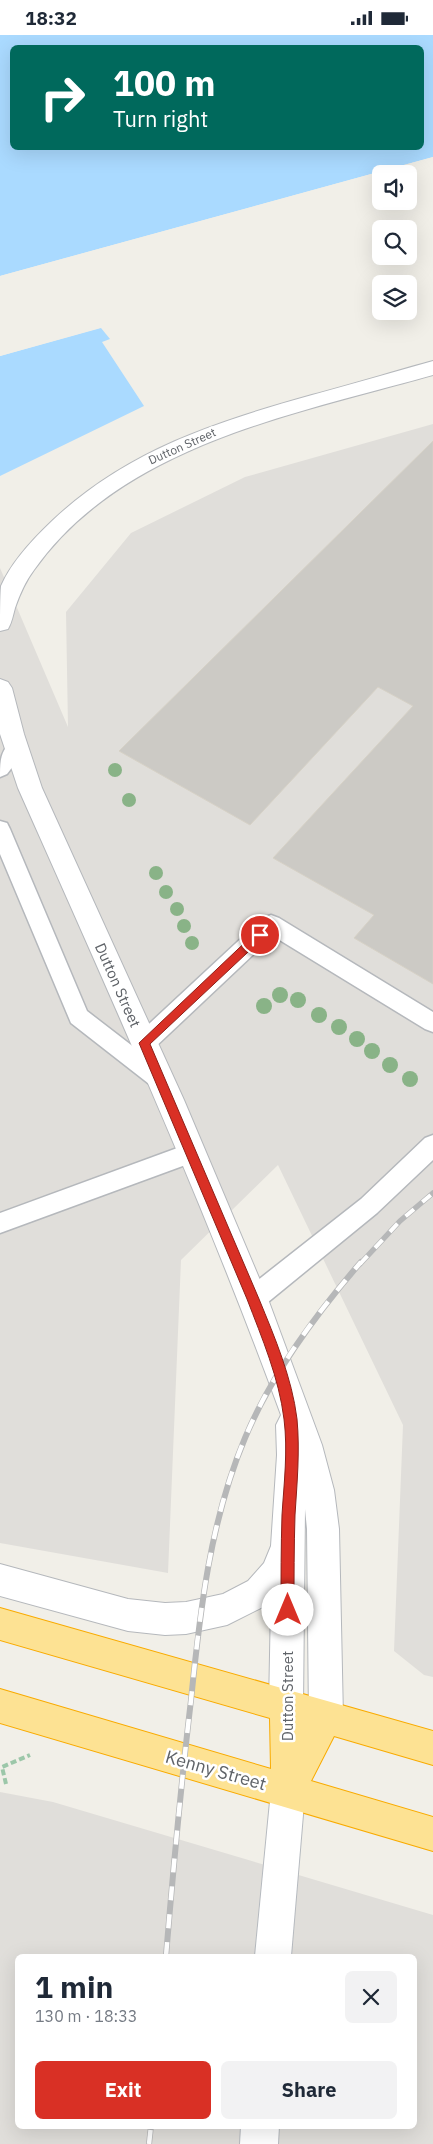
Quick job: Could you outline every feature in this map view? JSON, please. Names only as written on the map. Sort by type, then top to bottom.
[{"type":"highway","points":[[0,1624],[433,1749]]},
{"type":"highway","name":"Kenny Street","points":[[0,1706],[433,1834]]},
{"type":"highway","name":"Dutton Street","points":[[286,1706],[288,1791]]},
{"type":"highway","name":"Dutton Street","points":[[288,1791],[326,1718]]},
{"type":"street","name":"Dutton Street","points":[[0,623],[1,614],[14,583],[37,549],[67,518],[110,484],[150,460],[190,440],[235,423],[433,368]]},
{"type":"street","name":"Dutton Street","points":[[0,688],[30,788],[161,1080],[269,1339],[306,1445],[318,1490],[323,1529],[326,1718]]},
{"type":"street","name":"Dutton Street","points":[[286,1391],[292,1455],[287,1546],[286,1706]]},
{"type":"street","points":[[0,1579],[134,1617],[186,1618],[227,1609],[259,1592],[276,1574],[287,1546]]},
{"type":"street","name":"Dutton Street","points":[[273,1954],[288,1791]]},
{"type":"street","points":[[259,2144],[260,2129]]},
{"type":"lane","points":[[0,769],[17,748]]},
{"type":"lane","points":[[0,829],[78,1017],[161,1080]]},
{"type":"lane","points":[[144,1043],[271,924],[433,1023]]},
{"type":"lane","points":[[253,1299],[369,1206],[433,1145]]},
{"type":"lane","points":[[0,1223],[191,1153]]},
{"type":"path","points":[[2,1767],[6,1784]]},
{"type":"shaded area","points":[[433,424],[433,1677],[424,1675],[394,1651],[403,1425],[278,1165],[181,1260],[168,1573],[0,1543],[0,568],[68,727],[66,612],[131,533],[245,477]]},
{"type":"shaded area","points":[[0,1792],[53,1802],[433,1915],[433,2144],[0,2144]]},
{"type":"water","points":[[0,35],[433,35],[433,157],[404,165],[372,165],[372,174],[0,276]]},
{"type":"water","points":[[101,328],[110,339],[102,342],[144,406],[0,476],[0,356]]},
{"type":"pier","points":[[433,157],[433,160],[415,165],[404,165]]},
{"type":"pier","points":[[372,174],[372,177],[0,279],[0,276]]},
{"type":"pier","points":[[100,325],[103,327],[0,356],[0,354]]},
{"type":"building","points":[[433,441],[433,984],[354,938],[374,915],[273,858],[413,706],[378,687],[250,825],[119,751]]},
{"type":"railway","points":[[360,1264],[400,1221],[433,1193]]},
{"type":"railway","points":[[166,1954],[198,1633],[208,1567],[223,1501],[245,1438],[281,1368],[311,1324],[361,1262]]},
{"type":"railway","points":[[149,2144],[151,2129]]},
{"type":"route","points":[[260,935],[144,1043],[170,1100],[253,1299],[269,1339],[286,1391],[292,1434],[287,1546],[288,1610]]}]
